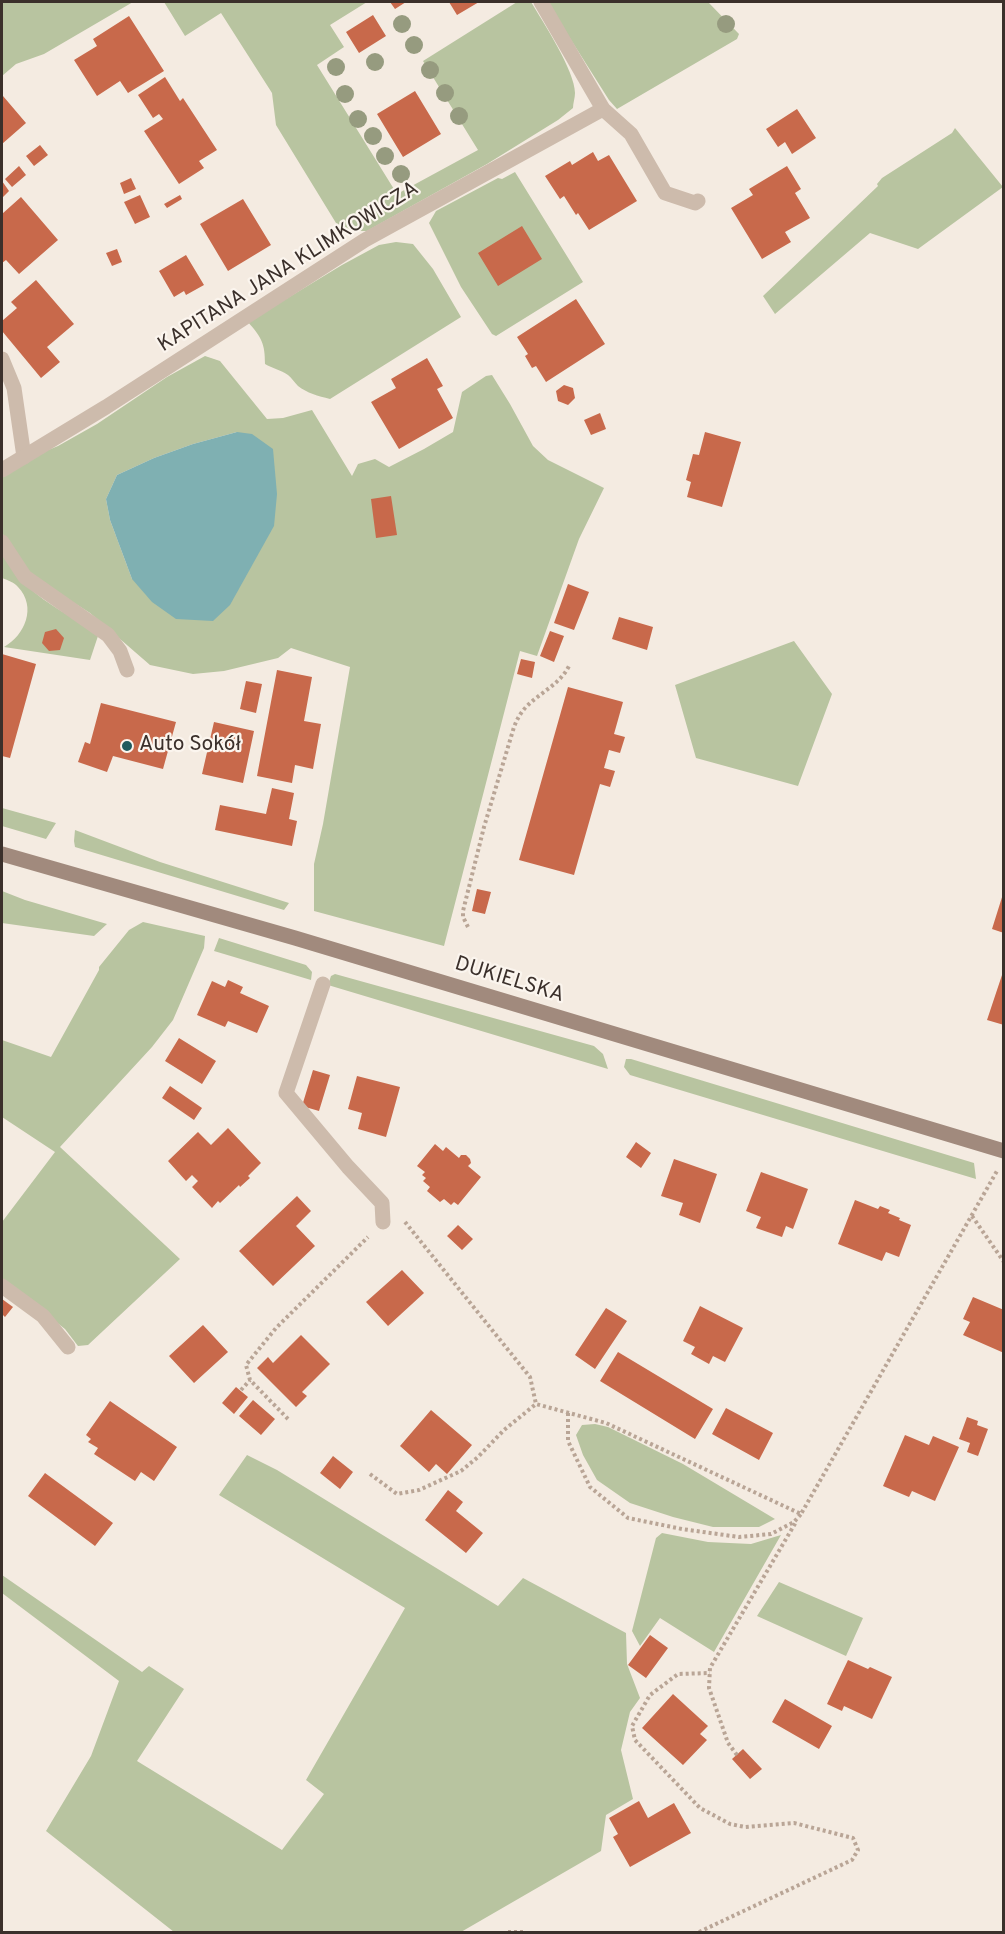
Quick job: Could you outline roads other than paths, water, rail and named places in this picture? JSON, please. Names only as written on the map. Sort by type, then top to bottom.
[{"type":"main road","name":"DUKIELSKA","points":[[2,854],[295,938],[1004,1151]]},
{"type":"street","points":[[541,2],[603,109],[631,134],[665,193],[696,203],[698,201]]},
{"type":"street","name":"KAPITANA JANA KLIMKOWICZA","points":[[2,470],[116,400],[365,240],[603,109]]},
{"type":"street","points":[[2,359],[14,388],[24,457]]},
{"type":"street","points":[[2,542],[25,577],[108,635],[120,651],[127,670]]},
{"type":"street","points":[[323,984],[286,1093],[348,1167],[382,1203],[383,1222]]},
{"type":"street","points":[[2,1286],[44,1316],[68,1347]]},
{"type":"water","points":[[237,432],[252,434],[273,449],[277,494],[274,526],[230,605],[213,621],[176,619],[152,602],[132,579],[110,520],[106,499],[117,475],[193,444]]},
{"type":"place","name":"Auto Sokół","points":[[127,746]]}]
